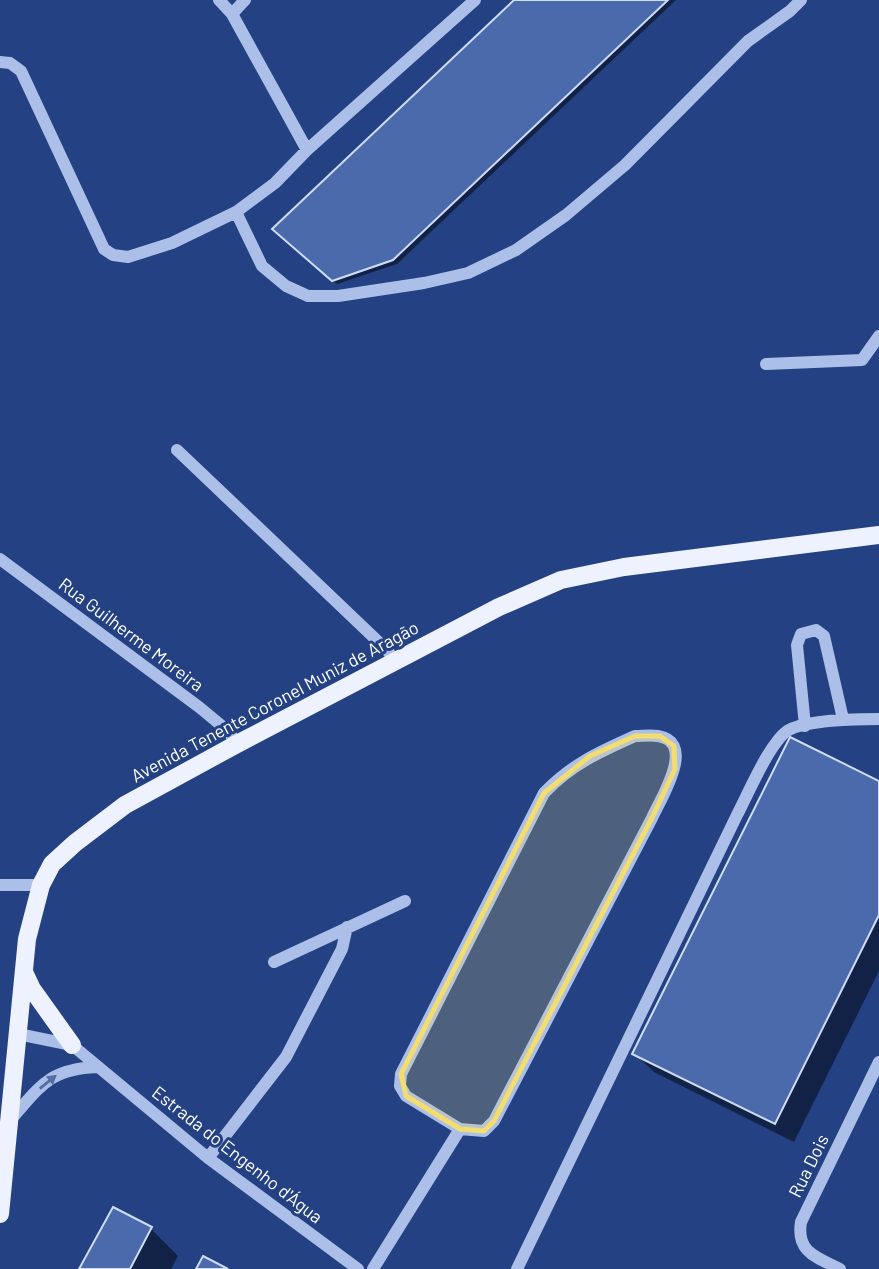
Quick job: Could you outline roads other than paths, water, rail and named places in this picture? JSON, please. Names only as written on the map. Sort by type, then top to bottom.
[{"type":"main road","name":"Avenida Tenente Coronel Muniz de Aragão","points":[[0,1214],[26,939],[41,885],[52,864],[75,843],[125,805],[237,744],[499,607],[561,580],[624,567],[879,535]]},
{"type":"main road","points":[[24,971],[32,989],[72,1045]]},
{"type":"street","points":[[219,0],[232,14],[307,150]]},
{"type":"street","points":[[232,14],[245,0]]},
{"type":"street","points":[[0,62],[10,63],[21,71],[104,249],[113,255],[128,257],[172,243],[236,212],[275,183],[307,150],[475,0]]},
{"type":"street","points":[[236,212],[262,266],[286,286],[308,296],[362,293],[468,273],[516,250],[566,215],[625,165],[748,41],[801,0]]},
{"type":"street","points":[[766,364],[862,360],[879,336]]},
{"type":"street","points":[[177,450],[372,635],[396,662]]},
{"type":"street","name":"Rua Guilherme Moreira","points":[[0,559],[199,708],[228,731],[237,744]]},
{"type":"street","points":[[806,726],[797,645],[801,634],[816,630],[824,636],[843,719]]},
{"type":"street","points":[[517,1269],[737,815],[776,742],[789,729],[843,719],[879,719]]},
{"type":"street","points":[[635,736],[660,736],[674,746],[677,754],[675,769],[652,818],[494,1121],[484,1131],[460,1129],[406,1096],[400,1086],[401,1074],[419,1037],[544,793],[562,774],[590,756],[635,736]]},
{"type":"street","points":[[0,885],[41,885]]},
{"type":"street","points":[[274,962],[405,901]]},
{"type":"street","points":[[208,1158],[286,1056],[342,949],[347,927]]},
{"type":"street","name":"Estrada do Engenho d'Água","points":[[18,1034],[72,1045],[208,1158],[358,1269]]},
{"type":"street","name":"Rua Dois","points":[[840,1269],[805,1249],[798,1237],[801,1222],[879,1062]]},
{"type":"street","points":[[11,1119],[44,1083],[60,1072],[97,1067]]},
{"type":"street","points":[[373,1269],[460,1129]]}]
